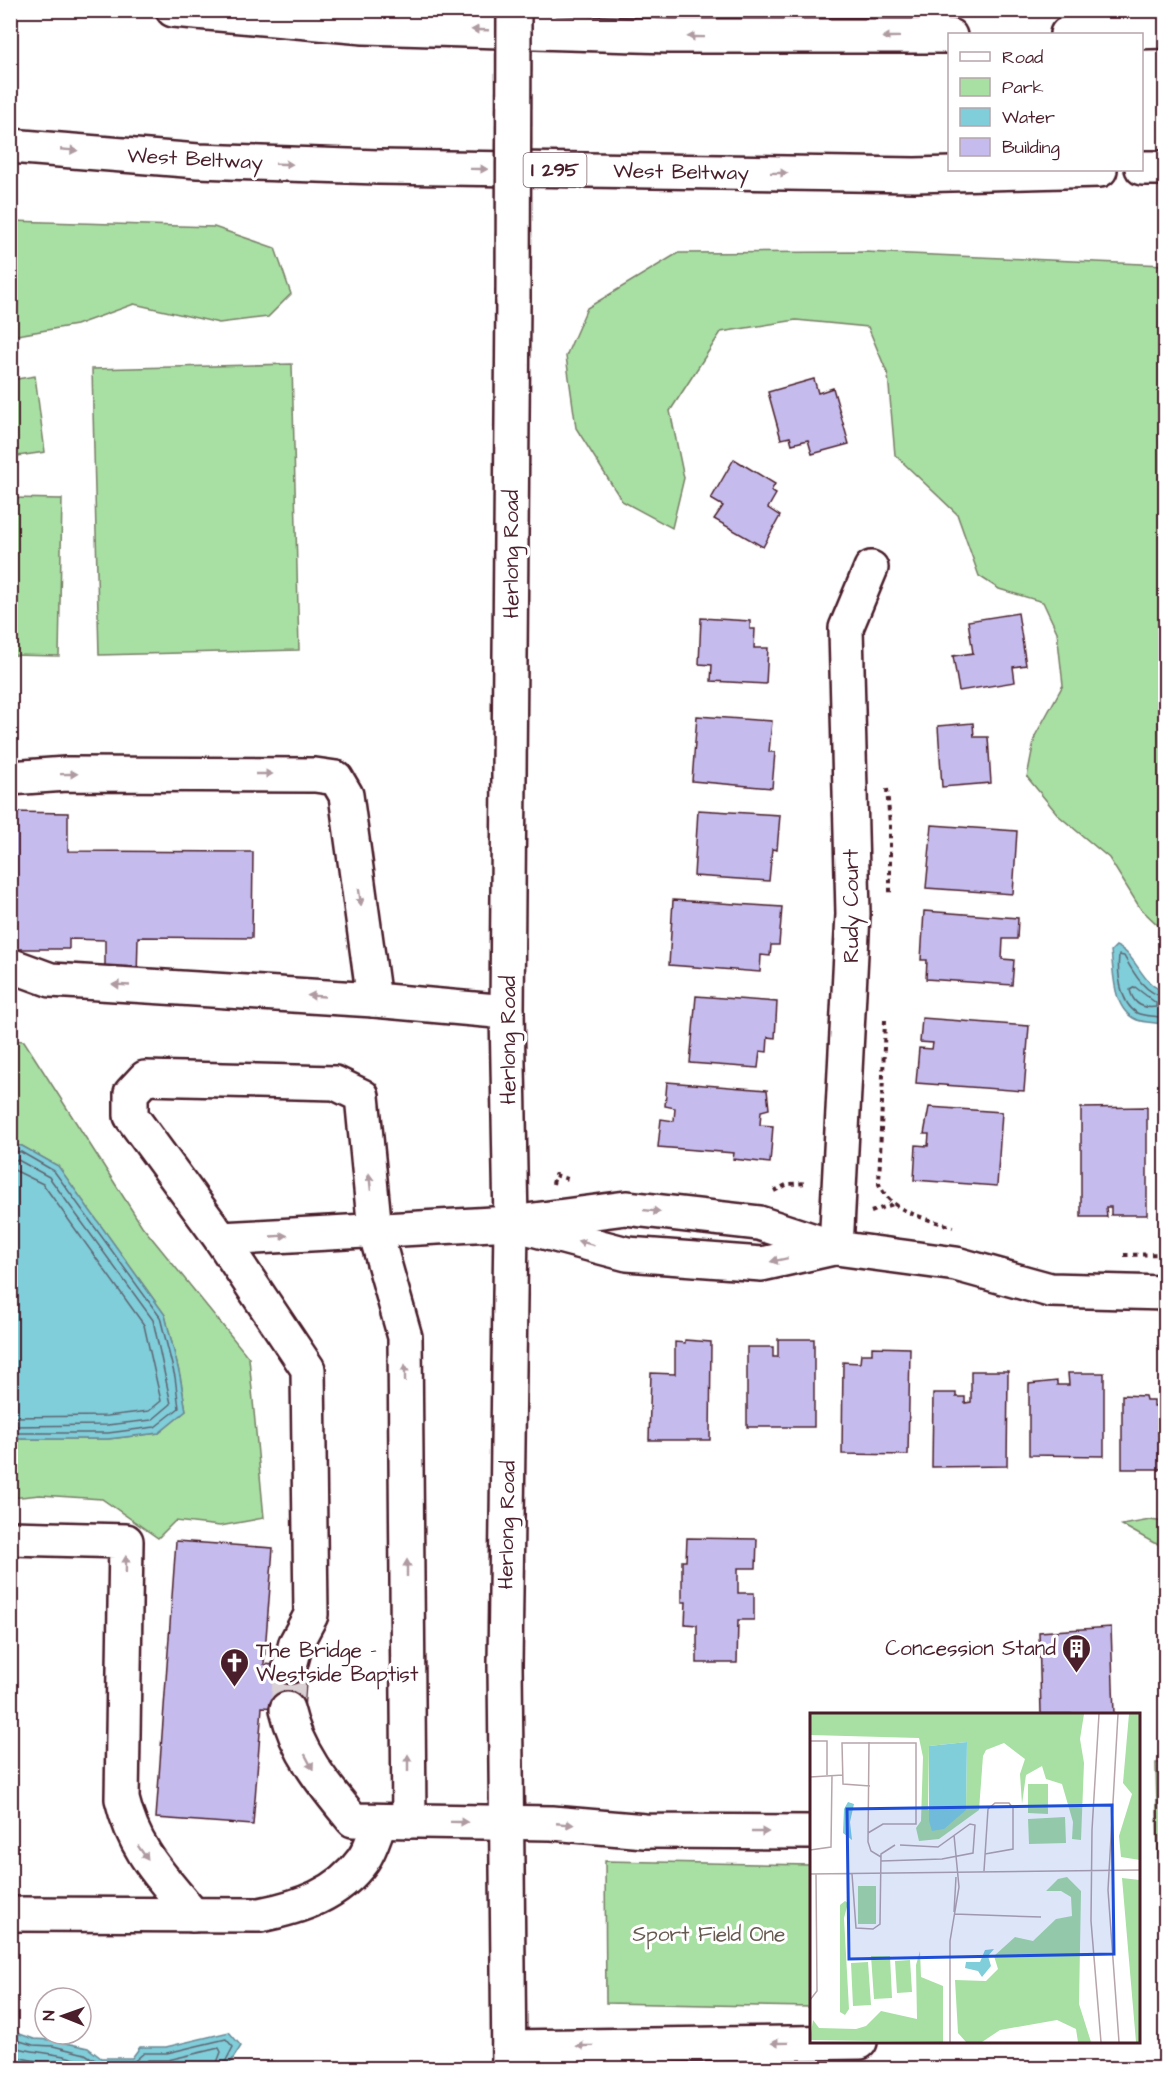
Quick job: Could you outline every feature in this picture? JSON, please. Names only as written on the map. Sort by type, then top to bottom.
[{"type":"main road","points":[[172,10],[364,27],[670,36],[948,36]]},
{"type":"main road","name":"Herlong Road","points":[[509,2058],[505,1665],[511,1223],[507,1012],[514,10]]},
{"type":"main road","points":[[1100,33],[1166,31]]},
{"type":"main road","name":"West Beltway","points":[[10,146],[198,161],[378,167],[915,175],[1063,171]]},
{"type":"main road","points":[[1143,168],[1166,168]]},
{"type":"main road","name":"Rudy Court","points":[[836,1248],[853,914],[846,628],[871,568]]},
{"type":"main road","points":[[10,778],[101,774],[315,775],[336,778],[346,795],[374,1000]]},
{"type":"main road","points":[[10,965],[51,981],[374,1000],[507,1012]]},
{"type":"main road","points":[[10,1914],[260,1915],[293,1909],[333,1891],[364,1859],[394,1821],[405,1337],[375,1231],[362,1096],[335,1083],[145,1078],[131,1093],[131,1116],[221,1239],[308,1369],[311,1615],[296,1643],[290,1666]]},
{"type":"main road","points":[[221,1239],[511,1223],[626,1208],[759,1223],[836,1248],[956,1264],[1050,1290],[1166,1293]]},
{"type":"main road","points":[[511,1223],[627,1254],[728,1262],[762,1264],[836,1248]]},
{"type":"main road","points":[[10,1538],[126,1541],[122,1799],[128,1823],[140,1849],[193,1916]]},
{"type":"main road","points":[[287,1709],[292,1730],[315,1773],[353,1821],[552,1823],[645,1831],[810,1832]]},
{"type":"main road","points":[[509,2058],[838,2043]]},
{"type":"path","points":[[887,788],[890,824],[889,907]]},
{"type":"path","points":[[885,1011],[879,1184],[884,1195],[895,1206],[957,1228]]},
{"type":"path","points":[[1121,1255],[1166,1254]]},
{"type":"green space","points":[[11,221],[214,227],[275,248],[291,294],[268,317],[219,323],[134,304],[76,325],[11,336]]},
{"type":"green space","points":[[865,252],[1165,265],[1165,932],[1140,908],[1109,858],[1059,816],[1027,777],[1035,736],[1063,685],[1057,632],[1043,602],[999,589],[979,576],[957,514],[895,455],[888,375],[868,327],[796,320],[721,332],[670,411],[684,478],[672,528],[622,501],[576,428],[566,356],[587,308],[678,253]]},
{"type":"green space","points":[[292,364],[299,650],[99,655],[92,369]]},
{"type":"green space","points":[[35,376],[45,452],[11,457],[11,380]]},
{"type":"green space","points":[[11,498],[62,499],[59,656],[11,655]]},
{"type":"green space","points":[[11,1040],[24,1041],[142,1226],[249,1358],[264,1518],[220,1526],[175,1521],[158,1538],[102,1499],[40,1495],[11,1498],[10,1439],[108,1439],[159,1433],[186,1411],[165,1315],[58,1166],[22,1146],[11,1145]]},
{"type":"green space","points":[[1150,1520],[1165,1522],[1165,1545],[1154,1543],[1122,1525]]},
{"type":"green space","points":[[1156,1763],[1165,1763],[1165,1905],[1159,1905]]},
{"type":"green space","name":"Sport Field One","points":[[605,1861],[810,1865],[810,2007],[606,2003]]},
{"type":"water","points":[[1116,946],[1129,956],[1150,983],[1165,991],[1165,1025],[1137,1020],[1123,1008],[1116,990],[1113,970],[1111,951]]},
{"type":"water","points":[[11,1145],[22,1146],[58,1166],[165,1315],[186,1411],[159,1433],[108,1439],[11,1439]]},
{"type":"water","points":[[11,2031],[33,2039],[33,2046],[79,2046],[88,2048],[101,2058],[132,2058],[140,2047],[166,2047],[229,2032],[241,2046],[227,2068],[11,2068]]},
{"type":"building","points":[[814,379],[818,393],[833,388],[849,444],[812,454],[808,440],[792,444],[790,437],[781,439],[768,392]]},
{"type":"building","points":[[734,459],[775,484],[771,491],[776,494],[768,508],[780,516],[763,547],[714,519],[723,506],[711,499]]},
{"type":"building","points":[[1018,613],[1026,665],[1013,667],[1015,682],[959,691],[953,656],[973,653],[968,621]]},
{"type":"building","points":[[701,618],[750,621],[750,629],[755,629],[754,648],[768,648],[766,684],[711,681],[712,665],[699,664]]},
{"type":"building","points":[[697,716],[772,721],[769,752],[775,752],[772,788],[692,781]]},
{"type":"building","points":[[973,723],[974,737],[988,737],[991,783],[942,787],[938,726]]},
{"type":"building","points":[[698,810],[780,815],[777,850],[772,849],[769,881],[694,876]]},
{"type":"building","points":[[10,812],[68,813],[68,851],[253,852],[252,938],[138,937],[137,979],[105,979],[105,940],[69,939],[69,949],[10,949]]},
{"type":"building","points":[[932,825],[1017,831],[1013,894],[926,888]]},
{"type":"building","points":[[673,900],[782,907],[779,945],[771,945],[770,956],[761,955],[760,972],[669,965]]},
{"type":"building","points":[[924,911],[1018,918],[1017,939],[1003,939],[1002,959],[1014,960],[1012,985],[926,979],[927,960],[921,960]]},
{"type":"building","points":[[696,996],[777,1002],[775,1038],[768,1037],[767,1052],[760,1051],[758,1068],[690,1063]]},
{"type":"building","points":[[922,1018],[1029,1026],[1024,1091],[916,1083],[919,1048],[932,1049],[933,1043],[920,1042]]},
{"type":"building","points":[[667,1082],[767,1090],[769,1109],[761,1111],[760,1125],[773,1126],[770,1163],[733,1159],[734,1153],[658,1147],[661,1119],[674,1121],[675,1108],[665,1106]]},
{"type":"building","points":[[929,1107],[1002,1112],[997,1186],[914,1180],[916,1145],[928,1146],[929,1134],[924,1134]]},
{"type":"building","points":[[1147,1107],[1147,1215],[1111,1215],[1111,1207],[1106,1207],[1107,1217],[1081,1217],[1081,1108]]},
{"type":"building","points":[[778,1339],[814,1339],[814,1427],[747,1427],[747,1347],[773,1347],[773,1357],[778,1357]]},
{"type":"building","points":[[685,1340],[711,1342],[710,1440],[649,1440],[651,1373],[675,1374],[675,1342],[685,1343]]},
{"type":"building","points":[[872,1347],[910,1348],[908,1455],[842,1454],[843,1362],[860,1363],[861,1354],[872,1354]]},
{"type":"building","points":[[971,1371],[1008,1371],[1007,1466],[932,1467],[933,1393],[956,1393],[956,1397],[965,1397],[965,1403],[971,1402]]},
{"type":"building","points":[[1068,1373],[1104,1373],[1104,1456],[1029,1455],[1029,1384],[1057,1381],[1057,1385],[1069,1385]]},
{"type":"building","points":[[1161,1373],[1166,1373],[1166,1469],[1122,1469],[1122,1395],[1145,1396],[1146,1400],[1154,1400],[1154,1406],[1161,1405]]},
{"type":"building","points":[[687,1538],[757,1539],[756,1568],[738,1568],[738,1593],[754,1593],[754,1620],[738,1620],[737,1663],[697,1663],[697,1625],[685,1624],[686,1602],[682,1602],[682,1561],[686,1561]]},
{"type":"building","name":"The Bridge - Westside Baptist","points":[[176,1541],[273,1548],[264,1664],[307,1668],[304,1710],[262,1707],[253,1825],[156,1818]]},
{"type":"building","name":"Concession Stand","points":[[1111,1627],[1114,1713],[1041,1713],[1039,1632]]},
{"type":"tunnel","points":[[287,1709],[290,1666]]},
{"type":"place","name":"Concession Stand","points":[[1077,1674]]},
{"type":"place","name":"The Bridge - Westside Baptist","points":[[235,1688]]}]
